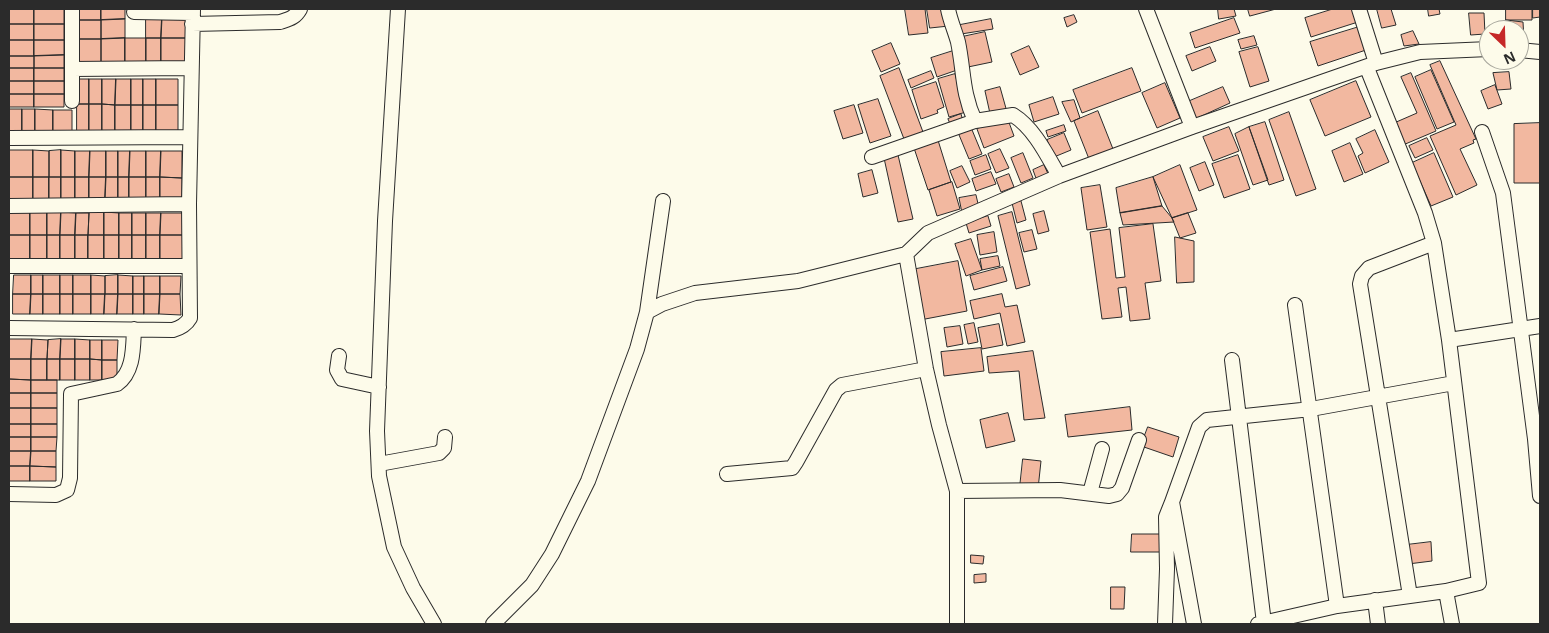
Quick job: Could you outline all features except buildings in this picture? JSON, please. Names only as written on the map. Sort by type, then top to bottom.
[{"type":"street","points":[[72,9],[72,101]]},
{"type":"street","points":[[134,16],[192,15],[280,22],[291,19],[300,9]]},
{"type":"street","points":[[398,9],[385,221],[377,431],[379,476],[394,547],[413,588],[434,624]]},
{"type":"street","points":[[948,9],[957,40],[962,81],[968,105],[975,121]]},
{"type":"street","points":[[1146,9],[1192,127]]},
{"type":"street","points":[[1232,360],[1261,624],[1304,619],[1337,606],[1446,591],[1479,583],[1449,340],[1434,242],[1371,66],[1359,9]]},
{"type":"street","points":[[9,328],[173,330],[182,327],[188,322],[190,318],[188,266],[192,15]]},
{"type":"street","points":[[647,312],[662,304],[695,293],[798,281],[906,254],[928,233],[1059,176],[1192,127],[1371,66],[1420,52],[1479,49]]},
{"type":"street","points":[[72,69],[191,68]]},
{"type":"street","points":[[872,158],[975,121],[1013,115],[1043,149],[1059,176]]},
{"type":"street","points":[[1482,132],[1503,193],[1535,439],[1540,496]]},
{"type":"street","points":[[9,138],[190,137]]},
{"type":"street","points":[[493,624],[532,585],[552,554],[588,481],[637,349],[647,312],[663,201]]},
{"type":"street","points":[[9,206],[189,204]]},
{"type":"street","points":[[1410,596],[1360,284],[1362,276],[1369,268],[1434,242]]},
{"type":"street","points":[[906,254],[926,369],[957,491],[957,624]]},
{"type":"street","points":[[9,266],[188,266]]},
{"type":"street","points":[[1295,305],[1337,606]]},
{"type":"street","points":[[1449,340],[1540,326]]},
{"type":"street","points":[[9,494],[56,495],[66,490],[70,478],[71,394],[112,385],[123,380],[131,362],[134,329]]},
{"type":"street","points":[[339,356],[337,370],[342,378],[379,387]]},
{"type":"street","points":[[727,474],[792,468],[836,390],[842,385],[926,369]]},
{"type":"street","points":[[1165,624],[1166,516],[1201,424],[1207,420],[1311,409],[1454,383]]},
{"type":"street","points":[[379,464],[439,453],[444,448],[445,437]]},
{"type":"street","points":[[957,491],[1060,490],[1109,496],[1119,493],[1140,440]]},
{"type":"street","points":[[1090,493],[1102,449]]},
{"type":"street","points":[[1172,502],[1194,624]]},
{"type":"street","points":[[1446,591],[1452,624]]},
{"type":"street","points":[[1375,600],[1378,624]]}]
